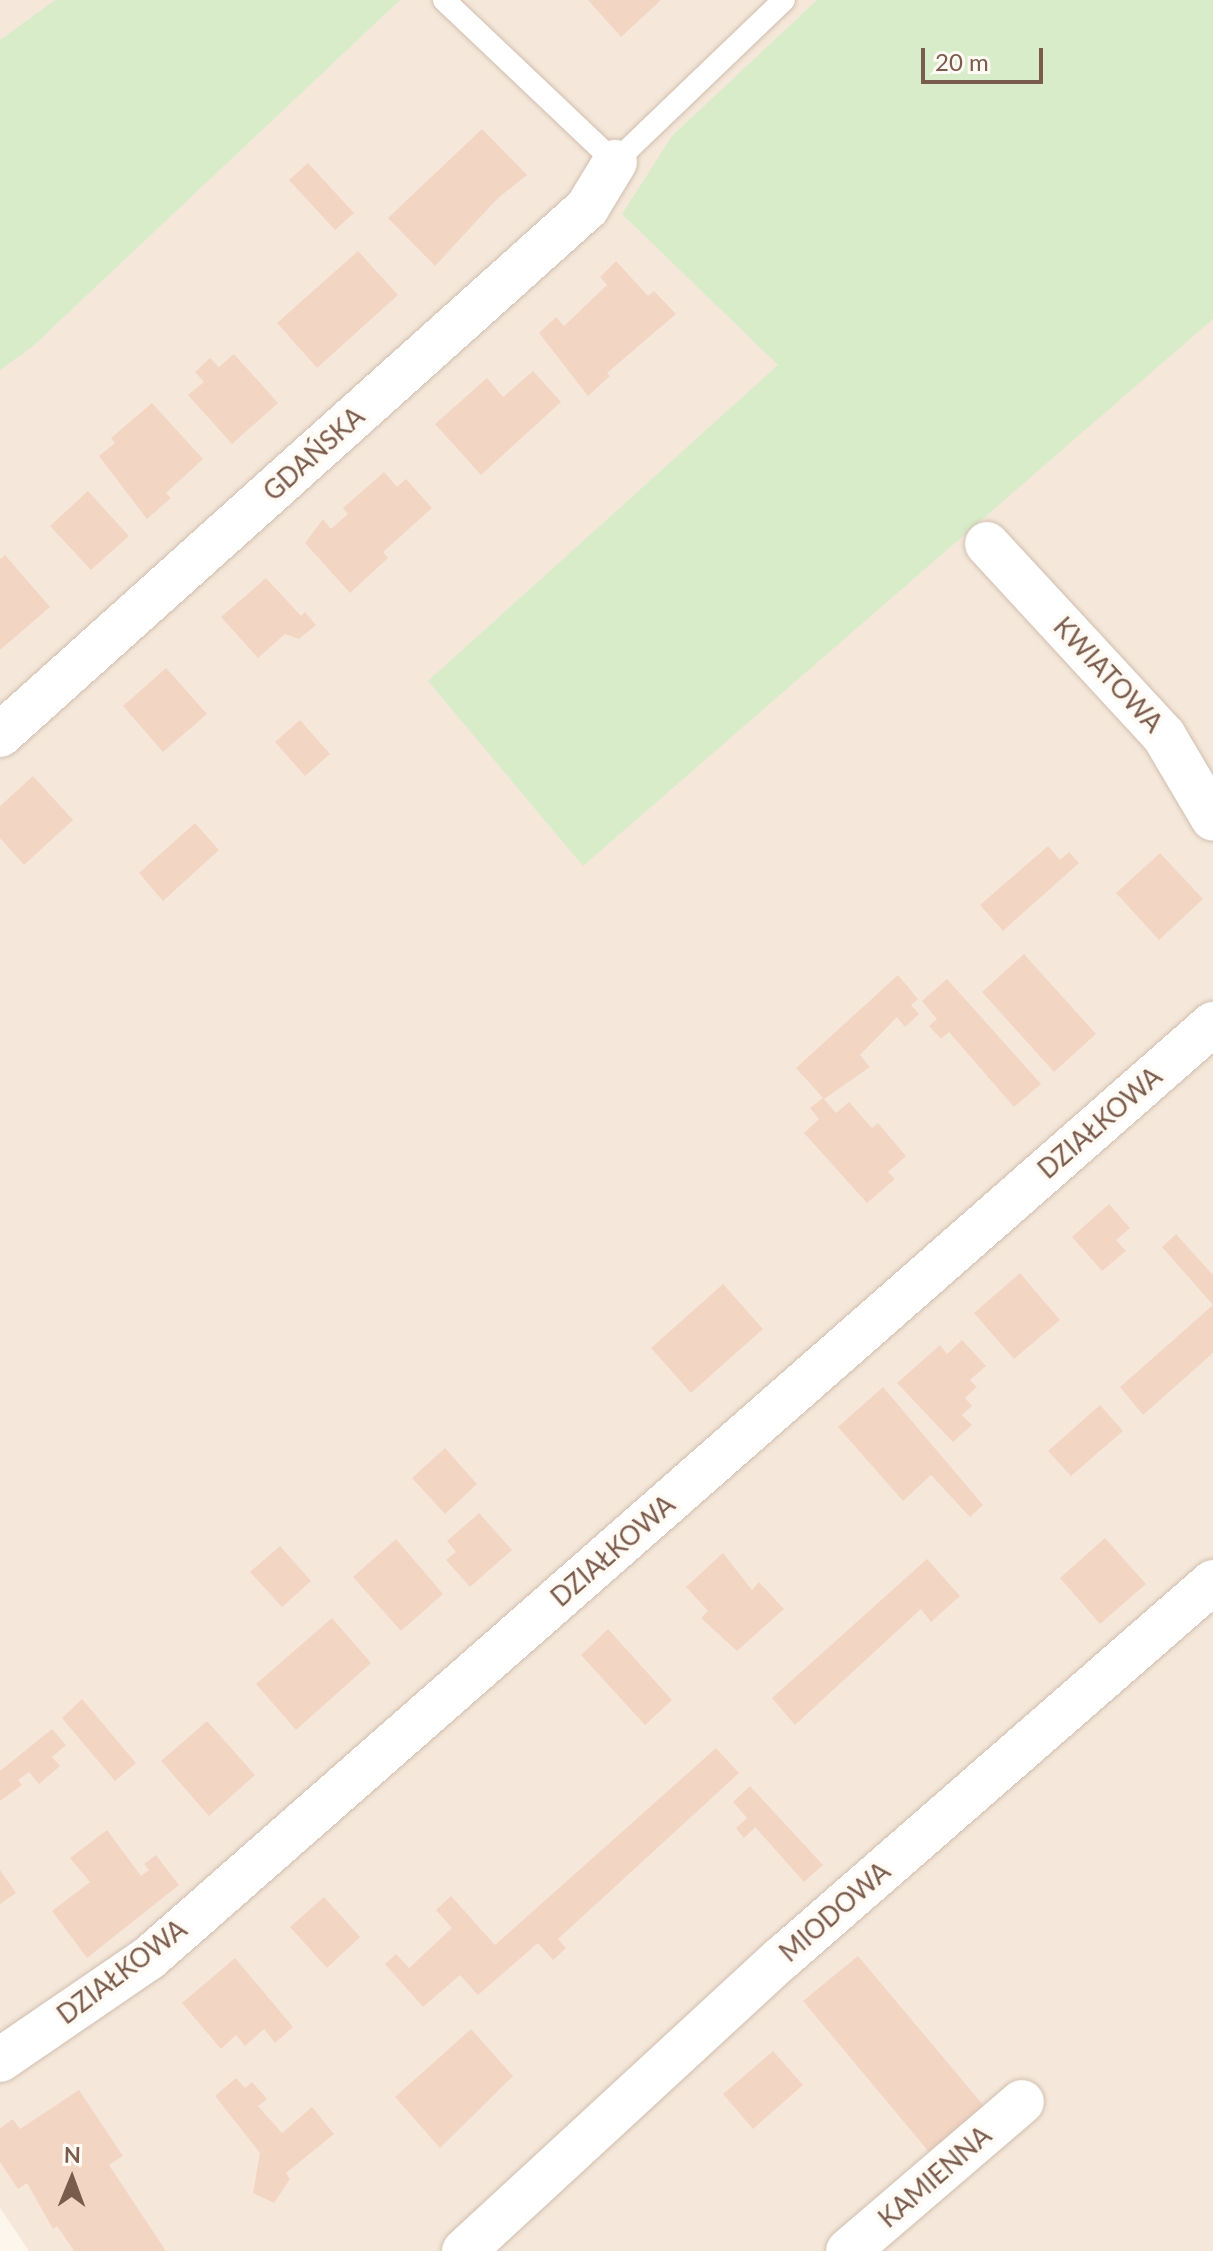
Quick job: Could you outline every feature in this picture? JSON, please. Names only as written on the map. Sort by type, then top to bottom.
[{"type":"street","name":"GDAŃSKA","points":[[0,735],[587,208],[615,162]]},
{"type":"street","name":"KWIATOWA","points":[[987,544],[1164,736],[1213,819]]},
{"type":"street","name":"DZIAŁKOWA","points":[[0,2060],[149,1958],[1213,1024]]},
{"type":"street","name":"MIODOWA","points":[[464,2251],[782,1958],[1213,1582]]},
{"type":"street","name":"KAMIENNA","points":[[848,2251],[1022,2102]]},
{"type":"lane","points":[[444,0],[615,162],[784,0]]},
{"type":"shaded area","points":[[0,0],[1213,0],[1213,2251],[29,2251],[0,2208]]},
{"type":"green space","points":[[55,0],[400,0],[32,347],[0,370],[0,40]]},
{"type":"green space","points":[[817,0],[1213,0],[1213,319],[583,866],[428,681],[778,365],[622,214],[672,136]]},
{"type":"building","points":[[588,0],[661,0],[621,37]]},
{"type":"building","points":[[482,129],[527,175],[497,199],[435,266],[388,218]]},
{"type":"building","points":[[308,163],[354,213],[335,230],[289,180]]},
{"type":"building","points":[[358,251],[398,295],[317,368],[277,323]]},
{"type":"building","points":[[616,261],[648,296],[654,291],[676,314],[607,373],[610,376],[588,396],[539,333],[556,317],[564,326],[607,285],[600,277]]},
{"type":"building","points":[[234,354],[278,403],[232,444],[188,395],[204,382],[195,372],[210,358],[219,367]]},
{"type":"building","points":[[533,371],[561,402],[481,475],[435,424],[487,378],[503,397]]},
{"type":"building","points":[[152,403],[203,459],[166,493],[171,498],[147,519],[99,456],[115,443],[111,438]]},
{"type":"building","points":[[384,472],[397,487],[406,479],[432,508],[383,552],[388,558],[350,593],[305,543],[323,519],[331,529],[348,514],[343,508]]},
{"type":"building","points":[[88,491],[129,536],[91,570],[50,526]]},
{"type":"building","points":[[5,555],[50,607],[0,650],[0,559]]},
{"type":"building","points":[[266,578],[301,616],[305,612],[316,625],[299,639],[285,634],[258,658],[221,617]]},
{"type":"building","points":[[166,668],[207,714],[163,752],[123,706]]},
{"type":"building","points":[[300,720],[330,754],[305,776],[275,742]]},
{"type":"building","points":[[33,776],[73,820],[24,865],[0,838],[0,806]]},
{"type":"building","points":[[195,823],[219,850],[163,901],[139,873]]},
{"type":"building","points":[[1048,846],[1060,860],[1069,852],[1079,863],[1003,931],[980,905]]},
{"type":"building","points":[[1160,853],[1203,899],[1159,940],[1116,893]]},
{"type":"building","points":[[1024,954],[1096,1034],[1054,1072],[982,992]]},
{"type":"building","points":[[898,975],[918,999],[911,1005],[919,1014],[905,1027],[897,1017],[860,1055],[870,1067],[824,1099],[796,1068]]},
{"type":"building","points":[[947,979],[1041,1084],[1014,1107],[949,1032],[941,1039],[929,1026],[937,1019],[922,1001]]},
{"type":"building","points":[[823,1098],[836,1113],[849,1102],[872,1128],[878,1123],[906,1156],[888,1172],[895,1179],[867,1203],[804,1133],[819,1119],[810,1108]]},
{"type":"building","points":[[1109,1204],[1130,1228],[1116,1240],[1126,1251],[1102,1271],[1072,1237]]},
{"type":"building","points":[[1176,1234],[1213,1275],[1213,1305],[1162,1247]]},
{"type":"building","points":[[1020,1273],[1060,1320],[1014,1359],[974,1313]]},
{"type":"building","points":[[723,1284],[763,1329],[691,1393],[651,1348]]},
{"type":"building","points":[[1213,1305],[1213,1353],[1143,1415],[1120,1387]]},
{"type":"building","points":[[962,1340],[986,1366],[970,1380],[977,1387],[965,1398],[972,1406],[962,1415],[972,1425],[953,1442],[897,1383],[940,1345],[947,1354]]},
{"type":"building","points":[[883,1387],[983,1505],[970,1517],[931,1475],[903,1501],[838,1427]]},
{"type":"building","points":[[1100,1405],[1123,1431],[1071,1476],[1048,1451]]},
{"type":"building","points":[[445,1448],[477,1484],[445,1514],[412,1478]]},
{"type":"building","points":[[479,1513],[512,1550],[470,1587],[446,1560],[456,1552],[447,1541]]},
{"type":"building","points":[[1105,1538],[1146,1584],[1100,1624],[1060,1578]]},
{"type":"building","points":[[396,1539],[443,1594],[401,1631],[353,1577]]},
{"type":"building","points":[[280,1546],[311,1581],[282,1607],[250,1572]]},
{"type":"building","points":[[723,1553],[752,1590],[759,1582],[784,1609],[737,1651],[701,1618],[708,1611],[686,1587]]},
{"type":"building","points":[[927,1559],[960,1596],[931,1622],[921,1609],[795,1725],[772,1698]]},
{"type":"building","points":[[332,1618],[371,1663],[296,1730],[256,1684]]},
{"type":"building","points":[[608,1629],[672,1700],[645,1725],[581,1655]]},
{"type":"building","points":[[82,1699],[136,1763],[115,1781],[62,1718]]},
{"type":"building","points":[[207,1721],[255,1775],[209,1816],[161,1761]]},
{"type":"building","points":[[52,1729],[66,1745],[52,1757],[60,1766],[39,1784],[29,1772],[18,1780],[22,1785],[0,1801],[0,1771]]},
{"type":"building","points":[[716,1748],[739,1773],[558,1939],[566,1948],[553,1960],[538,1943],[478,1995],[460,1975],[423,2007],[385,1964],[396,1954],[409,1968],[452,1928],[436,1910],[451,1896],[495,1945]]},
{"type":"building","points":[[750,1786],[823,1865],[804,1882],[755,1827],[744,1838],[736,1828],[747,1818],[733,1802]]},
{"type":"building","points":[[107,1830],[141,1876],[149,1870],[144,1864],[156,1855],[179,1885],[87,1958],[52,1911],[90,1882],[70,1858]]},
{"type":"building","points":[[0,1870],[16,1893],[0,1904]]},
{"type":"building","points":[[324,1897],[360,1937],[327,1968],[290,1927]]},
{"type":"building","points":[[858,1956],[984,2106],[929,2152],[803,2001]]},
{"type":"building","points":[[235,1958],[293,2027],[275,2043],[264,2029],[245,2046],[236,2035],[221,2049],[182,2003]]},
{"type":"building","points":[[471,2029],[513,2076],[440,2148],[395,2097]]},
{"type":"building","points":[[773,2051],[803,2085],[753,2129],[723,2094]]},
{"type":"building","points":[[236,2078],[245,2088],[252,2082],[267,2099],[258,2106],[282,2133],[312,2107],[334,2134],[286,2173],[290,2179],[274,2203],[253,2193],[260,2153],[215,2096]]},
{"type":"building","points":[[79,2090],[123,2156],[109,2165],[166,2251],[74,2251],[57,2226],[53,2229],[27,2183],[18,2189],[0,2162],[0,2128],[13,2119],[20,2129]]}]
